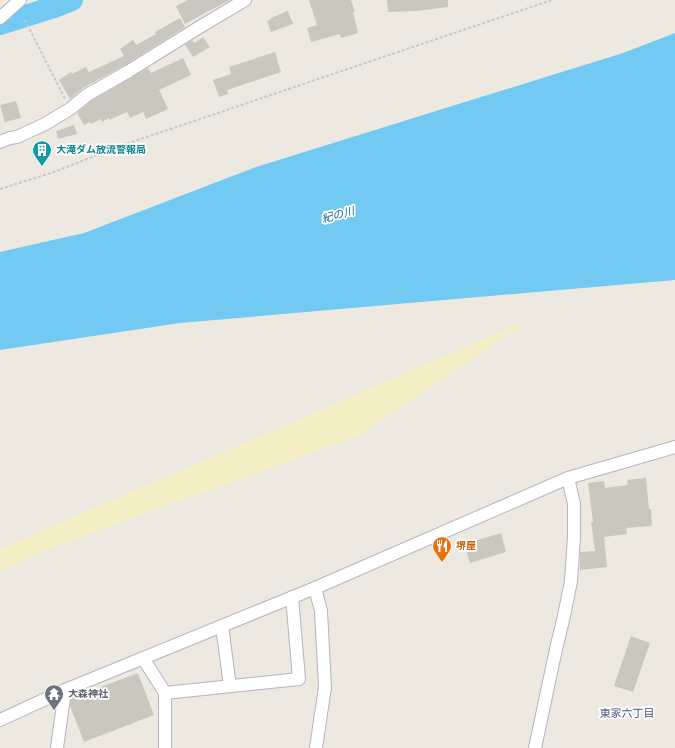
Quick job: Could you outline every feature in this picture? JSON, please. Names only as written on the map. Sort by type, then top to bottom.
[{"type":"street","points":[[0,18],[20,0]]},
{"type":"street","points":[[0,142],[17,137],[45,124],[70,109],[86,94],[128,71],[245,0]]},
{"type":"street","points":[[0,720],[65,690],[315,588],[568,478],[675,447]]},
{"type":"street","points":[[535,748],[571,581],[574,537],[574,504],[568,478]]},
{"type":"street","points":[[315,588],[321,611],[326,687],[316,748]]},
{"type":"street","points":[[165,693],[299,679],[292,597]]},
{"type":"street","points":[[222,626],[230,686]]},
{"type":"street","points":[[143,658],[165,693],[165,748]]},
{"type":"street","points":[[57,748],[65,690]]},
{"type":"path","points":[[0,189],[54,172],[125,145],[552,0]]},
{"type":"path","points":[[25,20],[70,109]]},
{"type":"sand","points":[[529,320],[356,437],[50,548],[0,571],[0,549]]},
{"type":"water","name":"紀の川","points":[[675,33],[675,280],[180,323],[0,350],[0,252],[84,233],[256,167],[623,53]]},
{"type":"building","points":[[188,0],[230,0],[185,24],[176,6]]},
{"type":"building","points":[[309,0],[351,0],[355,12],[353,12],[358,33],[341,38],[340,34],[311,42],[307,28],[317,25]]},
{"type":"building","points":[[387,0],[448,0],[448,7],[417,11],[388,12]]},
{"type":"building","points":[[288,11],[293,24],[271,32],[267,21]]},
{"type":"building","points":[[180,18],[185,27],[125,65],[83,88],[70,99],[59,80],[71,72],[72,74],[86,67],[89,72],[124,56],[120,49],[133,40],[136,45]]},
{"type":"building","points":[[203,37],[210,47],[193,57],[185,45],[192,40],[194,43]]},
{"type":"building","points":[[275,52],[281,72],[227,90],[228,94],[219,97],[213,80],[231,74],[229,67]]},
{"type":"building","points":[[183,58],[191,75],[159,90],[168,109],[146,119],[143,112],[130,118],[127,112],[109,120],[109,118],[102,122],[101,119],[91,124],[90,122],[84,125],[77,113],[91,101],[148,68],[151,73]]},
{"type":"building","points":[[16,101],[21,118],[5,122],[0,105]]},
{"type":"building","points":[[74,125],[77,134],[58,139],[56,131]]},
{"type":"building","points":[[646,478],[652,526],[626,528],[627,534],[604,537],[607,567],[580,570],[580,552],[595,551],[588,483],[604,481],[605,488],[628,485],[627,480]]},
{"type":"building","points":[[501,533],[506,552],[470,563],[464,544]]},
{"type":"building","points":[[631,636],[650,643],[633,692],[614,686]]},
{"type":"building","points":[[138,673],[154,715],[84,742],[70,706],[71,698]]},
{"type":"waterway","points":[[0,24],[72,0]]},
{"type":"place","name":"大滝ダム放流警報局","points":[[42,167]]},
{"type":"place","name":"堺屋","points":[[442,563]]},
{"type":"place","name":"大森神社","points":[[54,711]]},
{"type":"district","name":"東家六丁目","points":[[627,713]]}]
